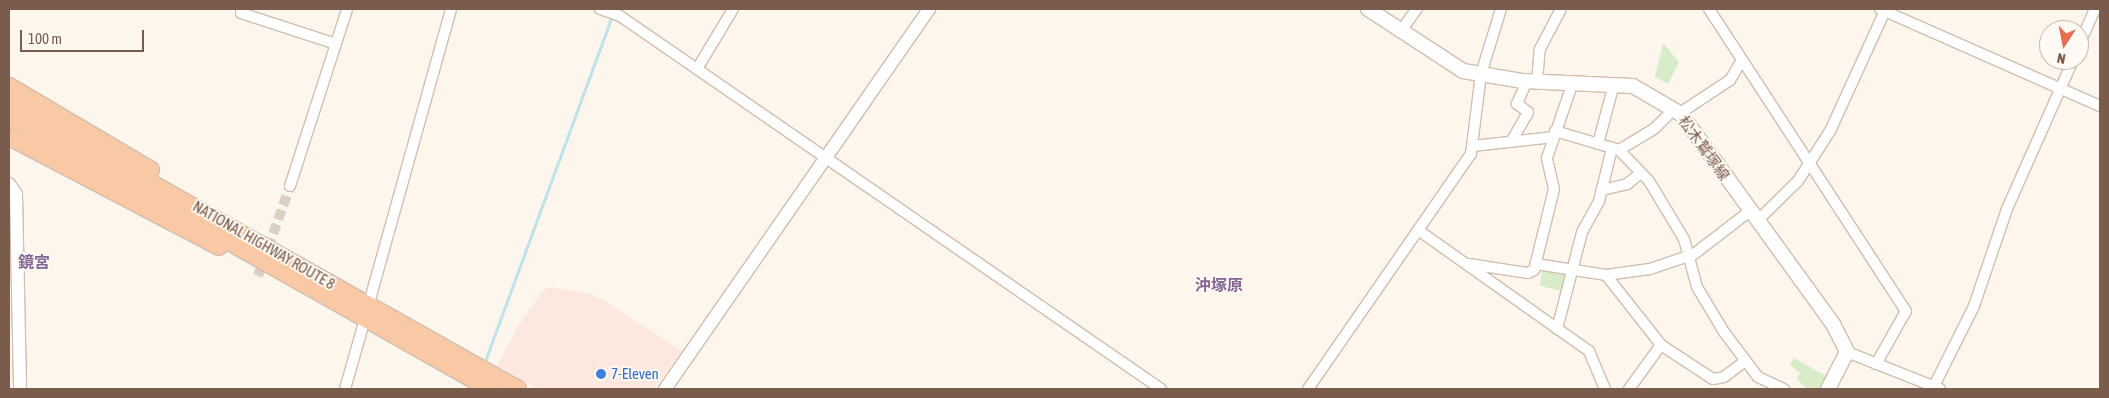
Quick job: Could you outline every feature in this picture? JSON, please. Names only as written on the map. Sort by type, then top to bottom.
[{"type":"highway","points":[[9,86],[229,216],[303,268]]},
{"type":"highway","name":"NATIONAL HIGHWAY ROUTE 8","points":[[13,118],[321,294],[367,311]]},
{"type":"highway","name":"NATIONAL HIGHWAY ROUTE 8","points":[[13,118],[303,268],[367,311],[446,356],[513,386]]},
{"type":"highway","name":"NATIONAL HIGHWAY ROUTE 8","points":[[446,356],[490,389]]},
{"type":"main road","name":"松木鷲塚線","points":[[1368,9],[1447,65],[1481,74],[1532,81],[1614,84],[1648,92],[1677,111],[1833,324],[1847,352]]},
{"type":"main road","points":[[1828,389],[1847,352]]},
{"type":"street","points":[[242,9],[240,13],[336,44]]},
{"type":"street","points":[[290,186],[347,9]]},
{"type":"street","points":[[345,389],[451,9]]},
{"type":"street","points":[[600,9],[620,16],[1161,389]]},
{"type":"street","points":[[697,69],[734,9]]},
{"type":"street","points":[[665,389],[929,9]]},
{"type":"street","points":[[1400,32],[1417,9]]},
{"type":"street","points":[[1308,389],[1418,230],[1473,146],[1481,74],[1501,9]]},
{"type":"street","points":[[1511,142],[1528,112],[1517,104],[1532,81],[1540,49],[1561,9]]},
{"type":"street","points":[[1709,9],[1906,311],[1876,364]]},
{"type":"street","points":[[2089,22],[2095,9]]},
{"type":"street","points":[[1536,264],[1606,275],[1650,269],[1687,256],[1754,216],[1809,164],[1830,131],[1882,10],[2100,106]]},
{"type":"street","points":[[1557,329],[1574,270],[1582,232],[1602,190],[1616,149],[1654,130],[1677,111],[1730,80],[1742,60]]},
{"type":"street","points":[[1847,352],[1920,386],[1937,388],[1974,306],[2007,209],[2069,70]]},
{"type":"street","points":[[1469,264],[1528,273],[1536,264],[1554,189],[1547,158],[1573,82]]},
{"type":"street","points":[[1598,144],[1614,84]]},
{"type":"street","points":[[1473,146],[1511,142],[1554,134],[1616,149],[1640,174],[1665,205],[1687,256],[1697,287],[1744,362],[1758,376],[1784,389]]},
{"type":"street","points":[[1602,190],[1627,184],[1640,174]]},
{"type":"street","points":[[9,184],[16,194],[14,308],[20,389]]},
{"type":"street","points":[[1418,230],[1469,264],[1589,351],[1605,389]]},
{"type":"street","points":[[1606,275],[1661,345],[1713,378],[1732,373],[1744,362]]},
{"type":"street","points":[[1629,389],[1661,345]]},
{"type":"shaded area","points":[[551,287],[588,293],[605,301],[682,351],[654,389],[537,389],[497,366],[518,326],[544,289]]},
{"type":"green space","points":[[1663,43],[1679,62],[1668,84],[1655,77]]},
{"type":"green space","points":[[1542,270],[1567,272],[1563,291],[1540,286]]},
{"type":"green space","points":[[1794,358],[1828,377],[1822,389],[1807,389],[1797,379],[1800,373],[1790,365]]},
{"type":"waterway","points":[[484,364],[612,17]]},
{"type":"tunnel","points":[[258,276],[290,186]]},
{"type":"place","name":"7-Eleven","points":[[601,374]]},
{"type":"district","name":"鏡宮","points":[[34,262]]},
{"type":"district","name":"沖塚原","points":[[1219,285]]}]
